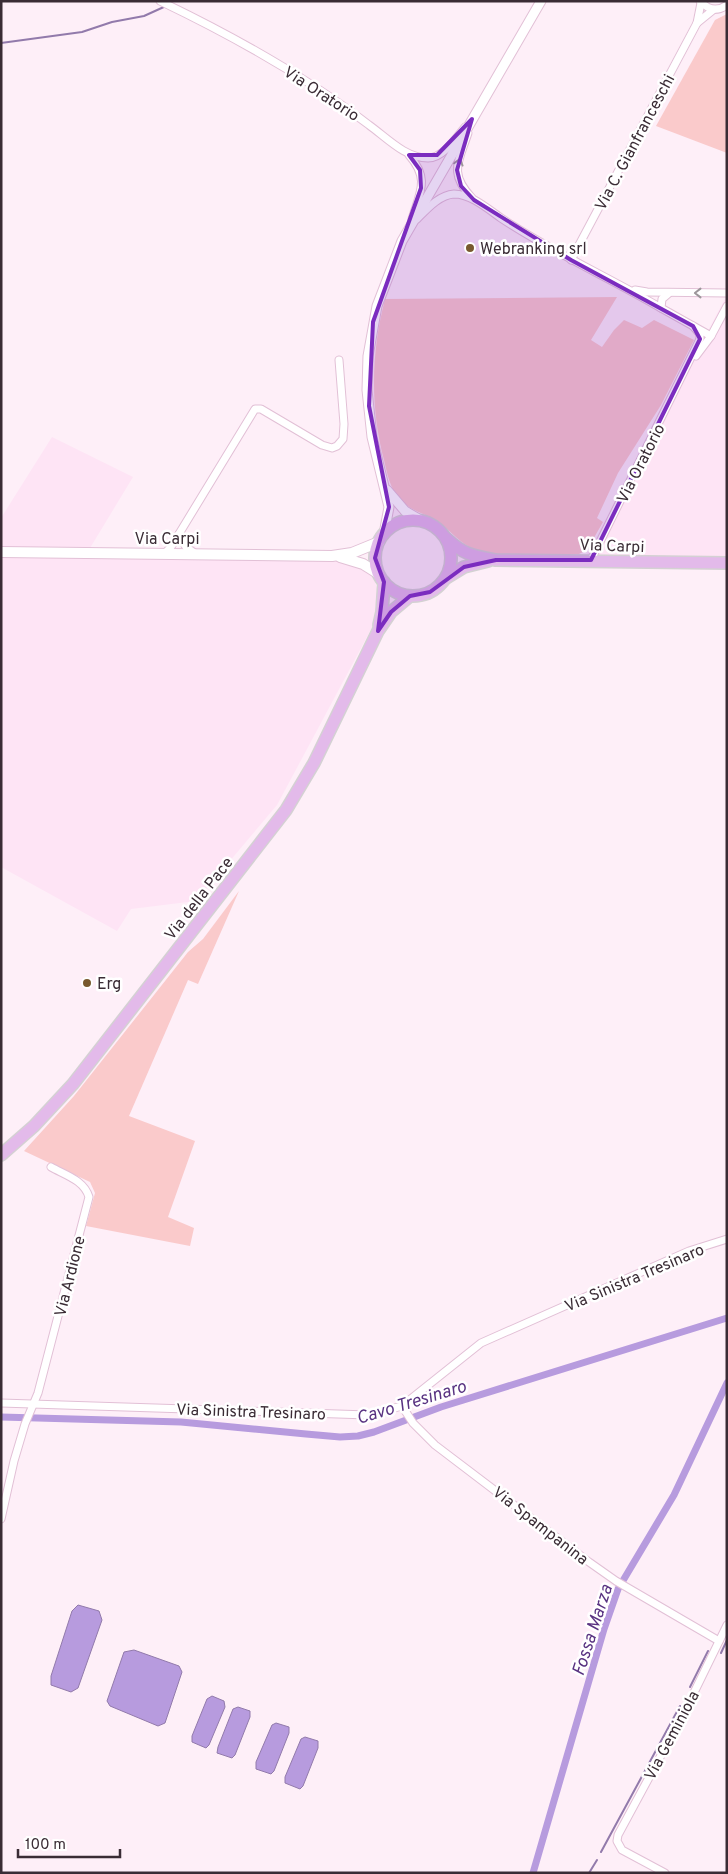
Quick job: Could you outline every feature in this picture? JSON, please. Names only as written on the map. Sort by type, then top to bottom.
[{"type":"main road","name":"Via Carpi","points":[[1,552],[332,556],[352,553],[382,538],[398,523],[422,521],[436,528],[458,549],[470,556],[496,560],[727,563]]},
{"type":"main road","points":[[381,578],[375,558],[382,538]]},
{"type":"main road","points":[[446,578],[452,559],[447,539]]},
{"type":"main road","name":"Via Carpi","points":[[332,556],[356,561],[381,578],[395,591],[410,596],[430,592],[446,578],[464,567],[496,560]]},
{"type":"main road","name":"Via della Pace","points":[[378,631],[382,612],[381,578]]},
{"type":"main road","name":"Via della Pace","points":[[1,1155],[34,1126],[73,1084],[286,810],[314,763],[378,631],[391,612],[410,596]]},
{"type":"street","points":[[382,538],[390,508],[370,422],[367,390],[368,356],[377,306],[394,256],[409,227],[541,1]]},
{"type":"street","name":"Via Oratorio","points":[[161,2],[271,60],[357,115],[409,155]]},
{"type":"street","points":[[701,2],[713,10],[726,6]]},
{"type":"street","name":"Via C. Gianfranceschi","points":[[571,260],[697,23],[701,2]]},
{"type":"street","name":"Via C. Gianfranceschi","points":[[697,23],[713,10]]},
{"type":"street","points":[[409,155],[427,158],[437,155],[450,144],[472,119]]},
{"type":"street","points":[[472,119],[457,170],[462,186],[474,200]]},
{"type":"street","points":[[409,155],[420,170],[422,177],[421,188],[409,227]]},
{"type":"street","points":[[409,227],[430,206],[446,196],[459,195],[474,200],[571,260],[711,336]]},
{"type":"street","points":[[618,286],[647,292],[727,293]]},
{"type":"street","points":[[661,308],[662,299],[669,293]]},
{"type":"street","name":"Via Oratorio","points":[[688,366],[711,336],[727,306]]},
{"type":"street","name":"Via Oratorio","points":[[591,560],[700,339],[700,334],[693,326]]},
{"type":"street","points":[[164,554],[171,547],[255,408],[261,409],[322,445],[332,448],[337,446],[343,439],[344,424],[339,360]]},
{"type":"street","points":[[385,487],[406,510],[422,521]]},
{"type":"street","points":[[179,534],[186,547],[196,554]]},
{"type":"street","name":"Via Ardione","points":[[1,1519],[14,1460],[25,1424],[33,1406],[63,1301],[89,1197],[87,1190],[82,1184],[51,1166]]},
{"type":"street","name":"Via Sinistra Tresinaro","points":[[1,1403],[33,1406],[368,1415],[402,1406],[481,1343],[689,1251],[727,1239]]},
{"type":"street","name":"Via Spampanina","points":[[402,1406],[413,1423],[435,1445],[589,1562],[624,1586],[719,1641]]},
{"type":"street","name":"Via Geminiola","points":[[665,1873],[627,1853],[618,1846],[617,1841],[620,1830],[685,1711],[727,1625]]},
{"type":"highlighted area","points":[[472,119],[457,170],[461,186],[474,200],[571,260],[693,326],[700,339],[591,560],[496,560],[464,567],[430,592],[410,596],[391,612],[378,631],[384,582],[375,558],[389,507],[369,406],[373,322],[421,188],[420,170],[409,155],[437,155]]},
{"type":"shaded area","points":[[727,14],[727,153],[656,126],[715,20]]},
{"type":"shaded area","points":[[727,295],[727,570],[580,567],[702,342]]},
{"type":"shaded area","points":[[617,297],[591,340],[602,347],[624,320],[642,328],[654,320],[694,340],[661,405],[618,473],[597,518],[603,522],[587,550],[579,554],[527,555],[488,553],[466,545],[438,522],[399,499],[391,485],[386,470],[379,440],[374,400],[377,339],[385,299]]},
{"type":"shaded area","points":[[52,437],[133,477],[87,553],[337,561],[358,565],[373,575],[379,596],[375,622],[277,805],[196,901],[131,909],[117,931],[1,867],[1,518]]},
{"type":"shaded area","points":[[239,891],[198,984],[188,980],[129,1116],[195,1141],[168,1217],[194,1228],[190,1246],[86,1226],[95,1193],[90,1182],[24,1151],[74,1096],[188,952],[203,939]]},
{"type":"shaded area","points":[[78,1605],[99,1611],[102,1620],[78,1688],[71,1692],[51,1685],[51,1676],[72,1611]]},
{"type":"shaded area","points":[[134,1650],[179,1666],[182,1672],[165,1723],[158,1726],[110,1706],[107,1701],[124,1652]]},
{"type":"shaded area","points":[[212,1696],[224,1701],[225,1707],[206,1748],[192,1742],[192,1736],[207,1699]]},
{"type":"shaded area","points":[[238,1707],[250,1711],[250,1717],[235,1755],[232,1758],[217,1753],[233,1709]]},
{"type":"shaded area","points":[[276,1723],[289,1727],[289,1733],[274,1771],[271,1774],[256,1769],[256,1762],[272,1725]]},
{"type":"shaded area","points":[[305,1737],[318,1741],[318,1748],[303,1786],[300,1789],[285,1783],[285,1777],[301,1739]]},
{"type":"waterway","points":[[1,43],[82,32],[112,22],[144,16],[166,6]]},
{"type":"waterway","name":"Cavo Tresinaro","points":[[1,1417],[181,1422],[340,1437],[358,1436],[374,1432],[441,1407],[727,1318]]},
{"type":"waterway","name":"Fossa Marza","points":[[533,1873],[604,1629],[618,1589],[674,1495],[727,1383]]},
{"type":"waterway","points":[[721,1653],[727,1640]]},
{"type":"waterway","points":[[690,1687],[708,1651]]},
{"type":"waterway","points":[[601,1852],[680,1706]]},
{"type":"waterway","points":[[589,1873],[597,1860]]},
{"type":"place","name":"Webranking srl","points":[[470,248]]},
{"type":"place","name":"Erg","points":[[87,983]]}]
